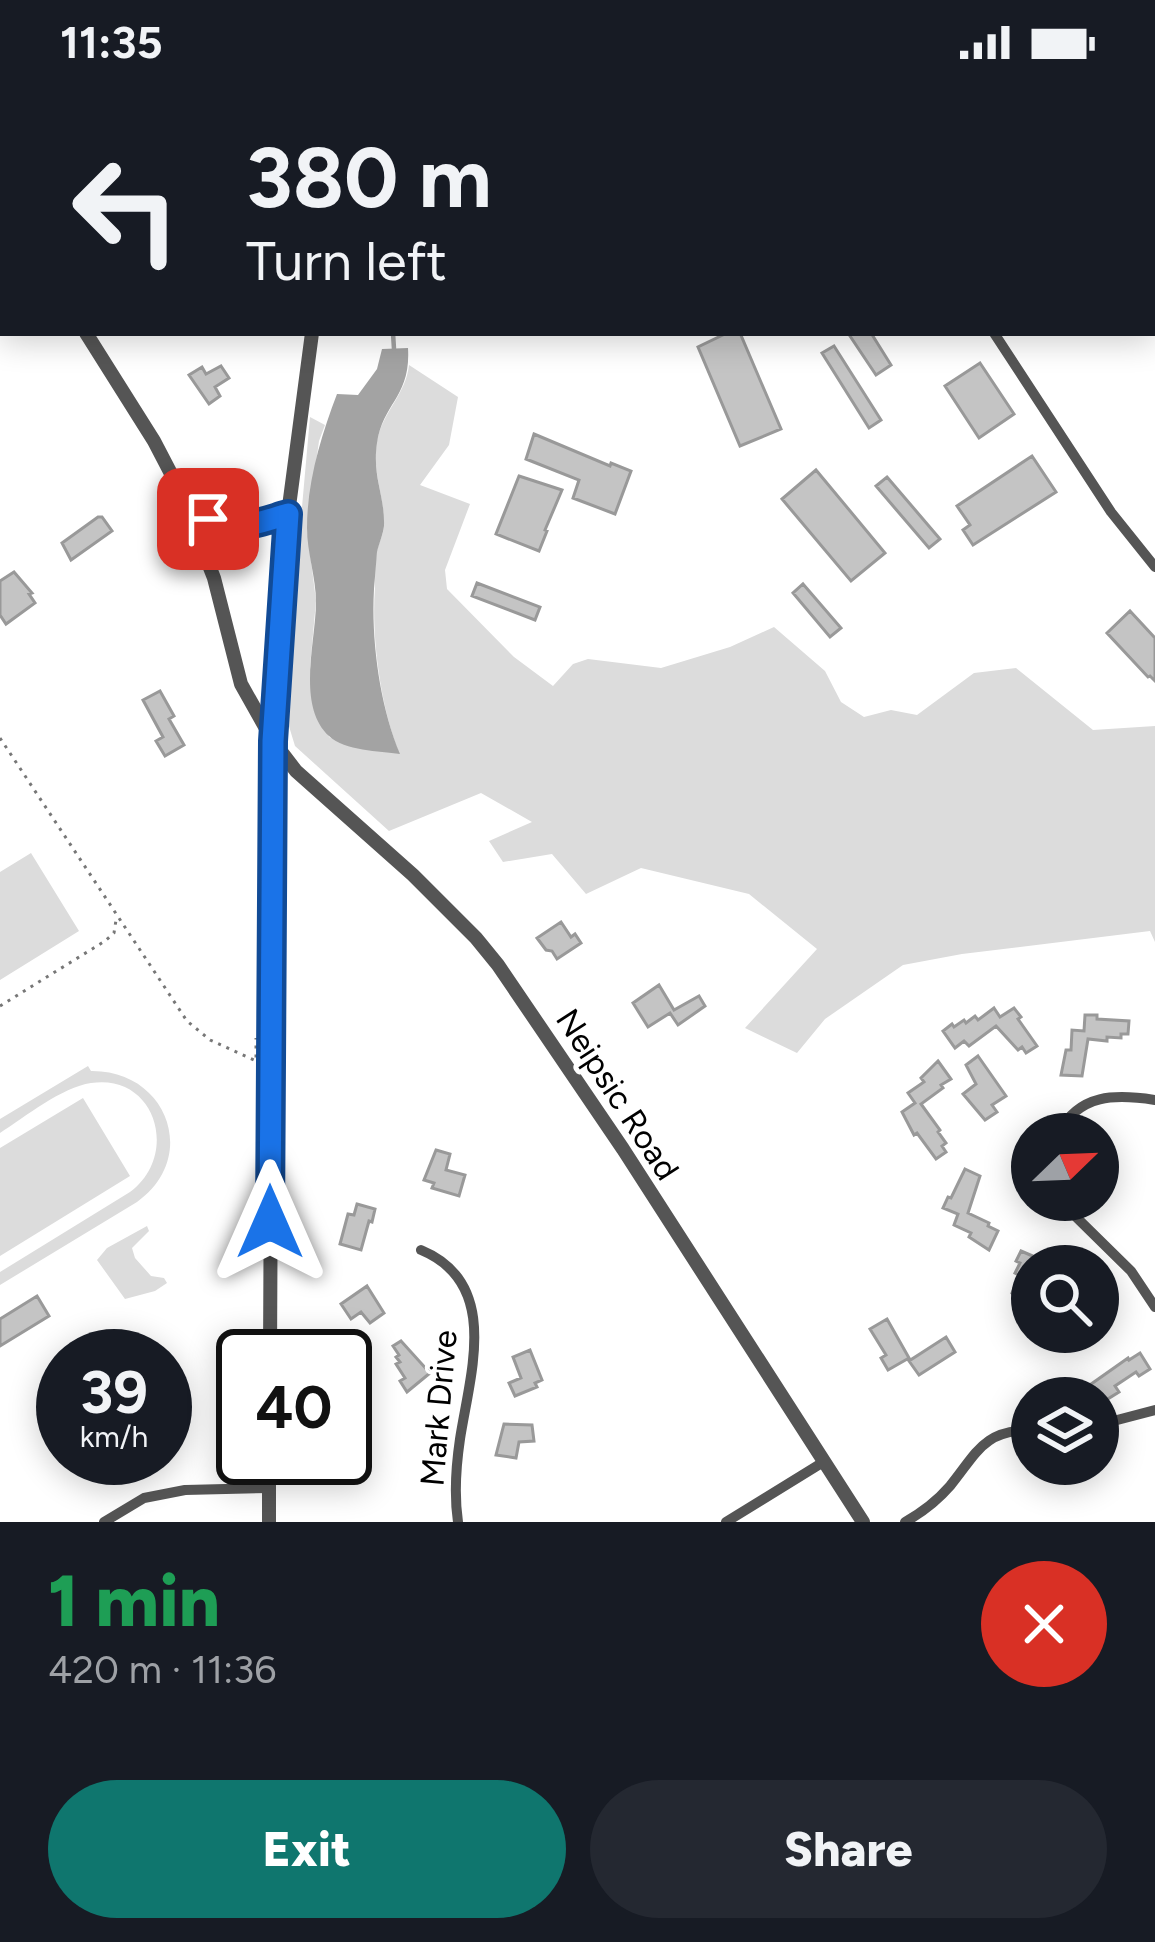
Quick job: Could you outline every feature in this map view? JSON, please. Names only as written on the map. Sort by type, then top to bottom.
[{"type":"street","name":"Neipsic Road","points":[[88,336],[154,441],[188,508],[222,605],[241,684],[273,741],[296,771],[413,875],[498,965],[623,1148],[863,1522]]},
{"type":"street","points":[[270,1329],[273,741],[288,514],[312,336]]},
{"type":"street","points":[[996,336],[1112,512],[1155,567]]},
{"type":"street","points":[[188,508],[235,527],[288,514]]},
{"type":"street","points":[[1075,1113],[1088,1102],[1118,1094],[1155,1100]]},
{"type":"street","points":[[1080,1221],[1131,1271],[1155,1307]]},
{"type":"street","name":"Mark Drive","points":[[421,1250],[442,1259],[462,1281],[473,1309],[475,1347],[459,1445],[458,1522]]},
{"type":"street","points":[[1119,1419],[1155,1410]]},
{"type":"street","points":[[905,1522],[948,1489],[973,1453],[996,1435],[1011,1433]]},
{"type":"street","points":[[727,1522],[825,1461]]},
{"type":"street","points":[[104,1522],[144,1498],[185,1490],[269,1488],[269,1522]]},
{"type":"path","points":[[0,738],[175,1006],[209,1040],[256,1061],[256,1037]]},
{"type":"path","points":[[0,1006],[111,936],[114,913]]},
{"type":"shaded area","points":[[408,348],[405,378],[380,429],[376,455],[384,526],[374,589],[376,651],[382,694],[400,754],[344,745],[319,723],[310,691],[316,602],[307,528],[316,460],[337,394],[358,395],[377,369],[382,349]]},
{"type":"shaded area","points":[[409,365],[458,397],[449,445],[420,485],[470,504],[445,570],[447,589],[514,657],[553,686],[573,664],[588,659],[661,668],[730,647],[774,627],[825,671],[841,702],[864,717],[891,710],[917,715],[974,673],[1016,668],[1093,730],[1155,726],[1155,942],[1150,931],[903,965],[825,1019],[797,1053],[745,1028],[817,949],[749,894],[641,868],[586,894],[552,854],[503,862],[489,841],[532,822],[481,793],[389,831],[295,746],[284,710],[310,417],[325,425],[307,528],[316,601],[310,667],[329,737],[399,753],[382,694],[376,650],[375,565],[384,524],[376,453],[380,431]]},
{"type":"shaded area","points":[[31,853],[79,931],[0,980],[0,872]]},
{"type":"shaded area","points":[[88,1066],[91,1071],[117,1074],[139,1085],[156,1100],[170,1141],[167,1162],[156,1183],[137,1202],[0,1285],[0,1272],[130,1192],[154,1158],[154,1120],[145,1103],[113,1083],[68,1090],[0,1133],[0,1119]]},
{"type":"shaded area","points":[[83,1098],[130,1176],[0,1256],[0,1148]]},
{"type":"shaded area","points":[[147,1226],[149,1231],[132,1248],[135,1258],[151,1276],[167,1283],[125,1299],[97,1260],[107,1248]]},
{"type":"building","points":[[721,336],[741,336],[781,429],[740,446],[698,347]]},
{"type":"building","points":[[850,336],[873,336],[891,365],[876,375]]},
{"type":"building","points":[[834,346],[881,420],[869,428],[822,353]]},
{"type":"building","points":[[980,363],[1014,414],[979,438],[945,386]]},
{"type":"building","points":[[221,366],[229,378],[215,387],[220,396],[209,404],[189,375],[202,367],[206,374]]},
{"type":"building","points":[[534,434],[631,471],[615,514],[573,498],[579,480],[526,459]]},
{"type":"building","points":[[1032,456],[1056,492],[973,545],[963,530],[970,525],[957,506]]},
{"type":"building","points":[[816,470],[885,553],[851,581],[782,499]]},
{"type":"building","points":[[519,476],[562,490],[539,551],[496,534]]},
{"type":"building","points":[[887,477],[940,539],[929,548],[876,486]]},
{"type":"building","points":[[98,517],[112,531],[71,560],[62,543]]},
{"type":"building","points":[[14,572],[35,603],[6,624],[0,615],[0,581]]},
{"type":"building","points":[[477,583],[540,607],[535,620],[472,596]]},
{"type":"building","points":[[803,584],[841,628],[830,637],[793,593]]},
{"type":"building","points":[[1130,611],[1155,638],[1155,681],[1107,633]]},
{"type":"building","points":[[160,691],[184,745],[165,756],[156,741],[163,737],[143,700]]},
{"type":"building","points":[[561,922],[581,943],[557,959],[537,938]]},
{"type":"building","points":[[659,985],[674,1010],[699,996],[705,1006],[678,1025],[670,1013],[648,1027],[633,1003]]},
{"type":"building","points":[[994,1008],[1000,1017],[1014,1008],[1037,1046],[1026,1053],[1022,1047],[1018,1050],[996,1026],[969,1046],[964,1041],[955,1048],[943,1031],[975,1016],[978,1020]]},
{"type":"building","points":[[1085,1015],[1129,1021],[1128,1034],[1107,1037],[1107,1041],[1088,1039],[1082,1076],[1061,1075],[1066,1050],[1071,1050],[1072,1030],[1084,1031]]},
{"type":"building","points":[[978,1056],[1006,1096],[992,1105],[997,1112],[985,1120],[963,1094],[976,1084],[966,1065]]},
{"type":"building","points":[[938,1061],[951,1079],[921,1104],[946,1143],[942,1146],[946,1152],[936,1159],[914,1135],[902,1112],[915,1103],[908,1093],[924,1082],[921,1078]]},
{"type":"building","points":[[436,1150],[450,1154],[446,1170],[465,1175],[459,1196],[432,1188],[434,1183],[424,1180]]},
{"type":"building","points":[[965,1169],[980,1176],[968,1213],[998,1231],[989,1250],[954,1225],[958,1214],[943,1208]]},
{"type":"building","points":[[357,1204],[375,1209],[361,1250],[340,1244],[348,1214],[354,1215]]},
{"type":"building","points":[[367,1286],[384,1313],[370,1323],[361,1312],[351,1319],[341,1304]]},
{"type":"building","points":[[37,1296],[49,1316],[0,1346],[0,1319]]},
{"type":"building","points":[[887,1319],[909,1358],[888,1370],[881,1358],[886,1355],[870,1329]]},
{"type":"building","points":[[946,1337],[955,1352],[919,1375],[909,1361]]},
{"type":"building","points":[[401,1341],[430,1373],[407,1392],[393,1346]]},
{"type":"building","points":[[530,1350],[542,1380],[515,1396],[509,1383],[521,1378],[513,1357]]},
{"type":"building","points":[[1140,1353],[1150,1369],[1119,1383],[1119,1377],[1101,1377],[1128,1358]]},
{"type":"building","points":[[504,1424],[532,1425],[534,1441],[519,1442],[516,1458],[496,1455]]},
{"type":"waterway","points":[[393,336],[394,349]]},
{"type":"route","points":[[208,519],[235,527],[288,514],[273,741],[270,1222]]}]
